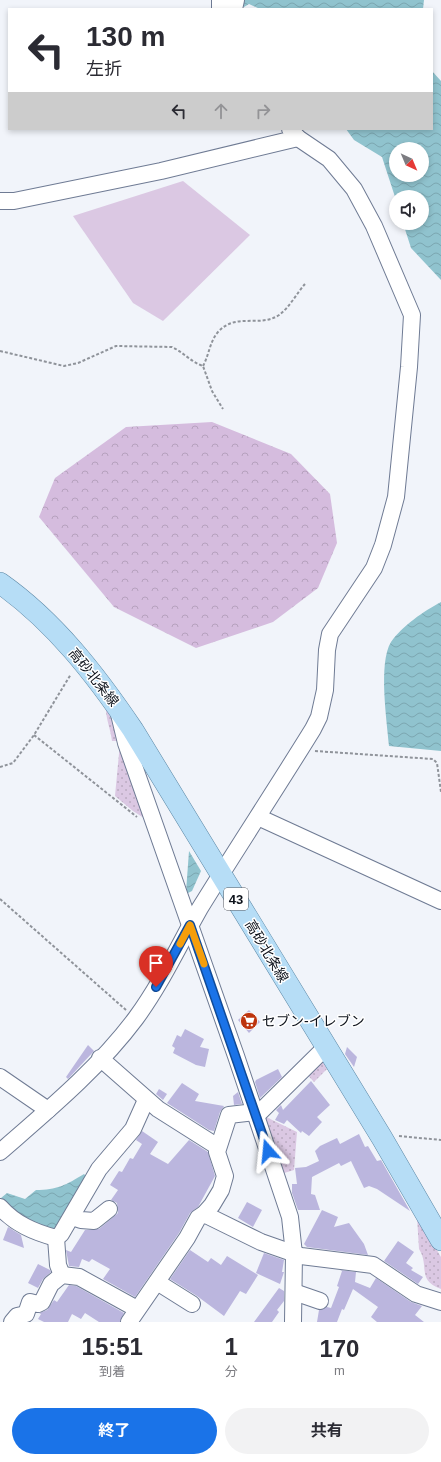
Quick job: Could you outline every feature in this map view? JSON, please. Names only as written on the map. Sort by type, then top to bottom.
[{"type":"main road","name":"高砂北条線","points":[[0,583],[56,631],[118,707],[382,1138],[441,1240]]},
{"type":"street","points":[[0,201],[14,201],[162,171],[294,134],[329,159],[354,188],[374,226],[412,315],[409,367],[396,497],[383,545],[374,568],[330,634],[327,650],[325,690],[319,717],[190,925],[156,987],[136,1018],[100,1058],[48,1110],[0,1152]]},
{"type":"street","points":[[118,707],[126,743],[290,1217],[294,1254],[293,1322]]},
{"type":"street","points":[[258,817],[441,901]]},
{"type":"street","points":[[12,1322],[17,1316],[26,1314],[30,1302],[38,1304],[42,1302],[51,1284],[62,1275],[79,1277],[133,1315],[187,1238],[198,1218],[204,1214],[220,1190],[225,1176],[217,1152],[229,1115],[255,1114],[326,1047]]},
{"type":"street","points":[[100,1058],[158,1110],[218,1147]]},
{"type":"street","points":[[0,1078],[48,1110]]},
{"type":"street","points":[[56,1238],[61,1234],[72,1217],[86,1188],[99,1169],[133,1129],[146,1100]]},
{"type":"street","points":[[0,1207],[12,1220],[23,1226],[56,1238]]},
{"type":"street","points":[[72,1217],[81,1220],[94,1220],[109,1209]]},
{"type":"street","points":[[204,1214],[261,1242],[294,1254],[373,1265],[416,1294],[441,1302]]},
{"type":"street","points":[[56,1238],[58,1265],[62,1275]]},
{"type":"street","points":[[157,1282],[192,1304]]},
{"type":"street","points":[[294,1292],[320,1302]]},
{"type":"path","points":[[222,409],[212,391],[203,366],[217,332],[224,326],[233,322],[256,321],[278,315],[305,284]]},
{"type":"path","points":[[0,351],[64,366],[78,363],[116,346],[172,348],[179,350],[195,363],[203,366]]},
{"type":"path","points":[[0,767],[14,763],[34,735],[80,660]]},
{"type":"path","points":[[34,735],[132,815],[155,825]]},
{"type":"path","points":[[300,749],[433,759],[437,763],[441,792]]},
{"type":"path","points":[[0,899],[136,1018]]},
{"type":"path","points":[[382,1138],[394,1136],[441,1140]]},
{"type":"shaded area","points":[[183,181],[250,235],[163,321],[133,303],[73,216]]},
{"type":"shaded area","points":[[107,701],[120,741],[112,741],[106,710]]},
{"type":"shaded area","points":[[120,743],[147,820],[115,796]]},
{"type":"shaded area","points":[[320,1057],[327,1069],[314,1082],[305,1072]]},
{"type":"shaded area","points":[[264,1116],[297,1132],[294,1170],[281,1174]]},
{"type":"shaded area","points":[[417,1217],[441,1257],[441,1289],[433,1285],[426,1277],[424,1261],[419,1249]]},
{"type":"green space","points":[[212,422],[291,454],[330,494],[337,543],[318,588],[273,622],[196,648],[114,607],[39,517],[55,478],[126,427]]},
{"type":"water","points":[[243,0],[424,0],[423,8],[258,8],[249,4],[244,7],[241,4]]},
{"type":"water","points":[[433,72],[441,81],[441,280],[411,248],[405,230],[429,230],[429,190],[393,190],[390,182],[429,182],[429,142],[389,142],[389,178],[382,157],[354,140],[347,130],[433,130]]},
{"type":"water","points":[[441,602],[441,751],[389,746],[384,692],[387,651],[391,642],[401,630],[421,614]]},
{"type":"water","points":[[189,851],[201,871],[192,891],[188,893],[186,892]]},
{"type":"water","points":[[84,1174],[88,1178],[61,1226],[49,1232],[5,1205],[1,1198],[7,1193],[25,1199],[36,1190],[50,1189],[61,1186]]},
{"type":"building","name":"セブン-イレブン","points":[[249,1010],[260,1022],[249,1033],[238,1020]]},
{"type":"building","points":[[185,1029],[204,1039],[200,1047],[209,1049],[205,1067],[196,1065],[173,1053],[175,1048],[172,1046],[177,1035],[181,1037]]},
{"type":"building","points":[[88,1045],[94,1051],[68,1079],[66,1077]]},
{"type":"building","points":[[347,1047],[357,1057],[354,1067],[345,1054]]},
{"type":"building","points":[[278,1069],[282,1077],[260,1098],[255,1082],[256,1080]]},
{"type":"building","points":[[311,1081],[330,1105],[317,1117],[322,1122],[309,1136],[302,1131],[301,1133],[287,1120],[284,1124],[275,1120],[279,1113],[276,1110],[281,1105],[283,1110]]},
{"type":"building","points":[[182,1083],[199,1094],[195,1101],[224,1106],[220,1112],[214,1131],[209,1130],[167,1103]]},
{"type":"building","points":[[159,1089],[167,1094],[163,1100],[156,1094]]},
{"type":"building","points":[[238,1092],[242,1104],[234,1105],[233,1096]]},
{"type":"building","points":[[142,1131],[158,1142],[150,1154],[168,1164],[189,1140],[208,1152],[215,1176],[198,1207],[190,1213],[179,1233],[135,1297],[103,1279],[110,1269],[92,1259],[89,1262],[82,1259],[79,1267],[69,1266],[66,1250],[71,1252],[85,1230],[99,1229],[118,1213],[117,1203],[111,1200],[118,1190],[110,1185],[119,1171],[122,1172],[130,1158],[133,1159],[142,1144],[136,1140]]},
{"type":"building","points":[[359,1134],[365,1147],[368,1146],[377,1161],[381,1160],[410,1211],[377,1189],[369,1186],[364,1188],[351,1161],[341,1166],[339,1163],[312,1177],[311,1194],[315,1195],[320,1210],[298,1210],[292,1193],[292,1184],[297,1184],[295,1168],[306,1167],[319,1161],[315,1151],[320,1146],[337,1138],[340,1144]]},
{"type":"building","points":[[247,1202],[262,1210],[253,1227],[238,1218]]},
{"type":"building","points":[[322,1210],[338,1217],[334,1227],[349,1223],[364,1244],[368,1255],[307,1247],[304,1244]]},
{"type":"building","points":[[8,1227],[21,1235],[24,1248],[3,1240]]},
{"type":"building","points":[[398,1241],[414,1252],[406,1263],[413,1268],[411,1270],[423,1277],[418,1284],[384,1261]]},
{"type":"building","points":[[190,1250],[208,1262],[211,1258],[221,1265],[227,1256],[258,1275],[246,1294],[240,1291],[224,1316],[197,1296],[170,1279]]},
{"type":"building","points":[[264,1253],[284,1260],[282,1272],[284,1272],[280,1284],[256,1273]]},
{"type":"building","points":[[38,1264],[51,1272],[43,1279],[38,1288],[28,1283]]},
{"type":"building","points":[[340,1270],[356,1272],[355,1282],[370,1288],[376,1278],[411,1302],[422,1306],[415,1315],[424,1322],[377,1322],[371,1317],[378,1307],[353,1289],[337,1322],[317,1322],[319,1310],[327,1307],[331,1308],[339,1287],[337,1286],[342,1271]]},
{"type":"building","points":[[69,1285],[76,1286],[124,1313],[120,1322],[99,1322],[85,1313],[81,1319],[72,1314],[68,1322],[44,1322],[38,1319],[41,1314],[39,1313],[47,1310],[54,1300],[57,1302]]},
{"type":"building","points":[[279,1288],[284,1291],[284,1301],[277,1310],[279,1312],[272,1322],[254,1322]]},
{"type":"slow traffic","points":[[180,944],[190,925],[204,964]]},
{"type":"place","name":"セブン-イレブン","points":[[249,1021]]},
{"type":"route","points":[[156,987],[190,925],[268,1151]]}]
